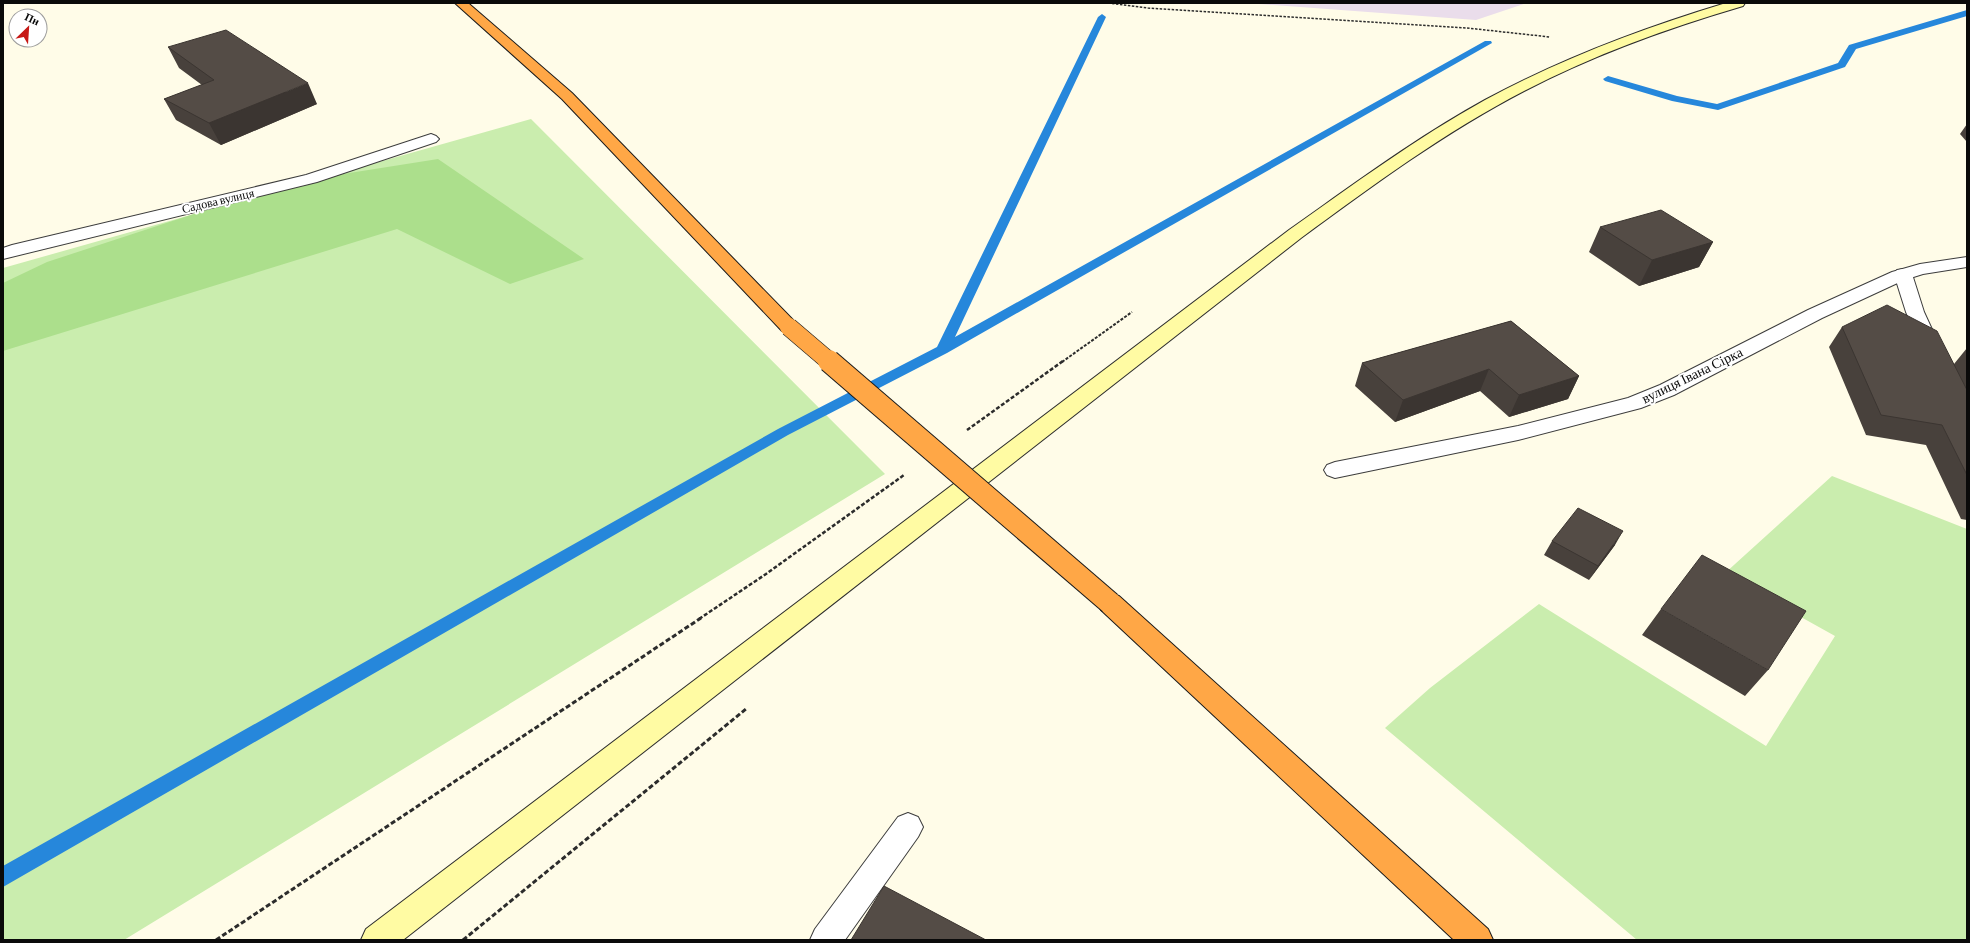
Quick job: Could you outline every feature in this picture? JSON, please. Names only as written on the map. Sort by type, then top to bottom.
[{"type":"highway","points":[[461,3],[567,96],[789,327],[1110,603],[1477,940]]},
{"type":"main road","points":[[377,940],[1289,239],[1380,173],[1454,125],[1519,89],[1630,39],[1680,21],[1739,3]]},
{"type":"street","name":"Садова вулиця","points":[[3,254],[18,249],[311,179],[431,140]]},
{"type":"street","name":"вулиця Івана Сірка","points":[[1335,470],[1518,433],[1634,403],[1667,390],[1815,314],[1903,274],[1920,269],[1967,262]]},
{"type":"street","points":[[1903,274],[1914,312],[1939,366]]},
{"type":"street","points":[[826,940],[908,827]]},
{"type":"path","points":[[1108,3],[1148,8],[1467,28],[1551,37]]},
{"type":"path","points":[[463,940],[747,708]]},
{"type":"shaded area","points":[[1245,3],[1527,3],[1476,20]]},
{"type":"green space","points":[[531,119],[885,474],[124,940],[3,940],[3,268]]},
{"type":"green space","points":[[438,159],[584,259],[510,284],[397,229],[3,351],[3,283],[47,262],[206,210],[343,174]]},
{"type":"green space","points":[[1832,476],[1967,529],[1967,940],[1637,940],[1385,728],[1430,688],[1539,604],[1766,746],[1835,636],[1724,574]]},
{"type":"building","points":[[226,30],[308,83],[209,123],[164,99],[214,80],[168,47]]},
{"type":"building","points":[[1661,210],[1713,242],[1652,260],[1600,227]]},
{"type":"building","points":[[1887,305],[1937,331],[1967,390],[1967,475],[1942,425],[1881,415],[1842,327]]},
{"type":"building","points":[[1511,321],[1579,376],[1519,395],[1489,369],[1403,400],[1362,363]]},
{"type":"building","points":[[1578,508],[1623,531],[1598,566],[1552,541]]},
{"type":"building","points":[[1702,555],[1806,611],[1768,670],[1661,609]]},
{"type":"building","points":[[884,886],[986,940],[851,940]]},
{"type":"waterway","points":[[1608,79],[1675,99],[1718,107],[1842,65],[1852,47],[1967,13]]},
{"type":"waterway","points":[[942,350],[1102,17]]},
{"type":"waterway","points":[[942,350],[1488,43]]},
{"type":"waterway","points":[[3,877],[783,432],[942,350]]}]
